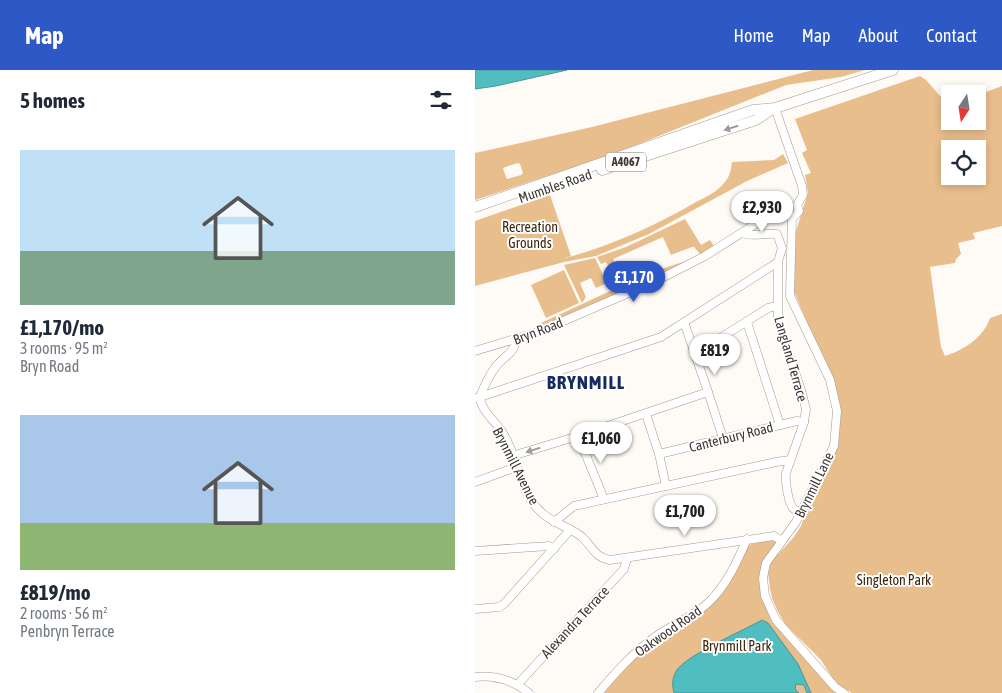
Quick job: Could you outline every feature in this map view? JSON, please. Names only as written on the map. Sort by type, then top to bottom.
[{"type":"main road","name":"Mumbles Road","points":[[475,207],[753,110],[775,108],[893,70]]},
{"type":"main road","name":"Mumbles Road","points":[[475,213],[756,120],[775,108]]},
{"type":"street","name":"Brynmill Lane","points":[[775,108],[802,186],[803,195],[797,204],[799,211],[795,216],[792,216],[790,296],[830,380],[837,411],[833,446],[801,512],[767,563],[763,578],[765,596],[776,620],[835,687],[844,693]]},
{"type":"street","points":[[792,216],[785,209],[790,203],[797,204]]},
{"type":"street","name":"Bryn Road","points":[[475,351],[539,332],[655,282],[705,256],[775,211],[785,209]]},
{"type":"street","name":"Langland Terrace","points":[[742,233],[749,236],[777,234],[782,248],[778,262],[777,322],[806,409],[804,422],[786,473],[791,505],[794,509],[801,512]]},
{"type":"street","points":[[477,398],[661,337],[778,262]]},
{"type":"street","points":[[695,354],[768,308],[777,306]]},
{"type":"street","points":[[684,322],[723,438]]},
{"type":"street","points":[[747,322],[780,425]]},
{"type":"street","points":[[477,398],[497,366],[515,347],[516,340]]},
{"type":"street","points":[[513,456],[709,392]]},
{"type":"street","name":"Brynmill Avenue","points":[[477,398],[504,434],[516,467],[534,505],[553,522],[583,538],[598,556],[610,560],[627,558]]},
{"type":"street","points":[[646,414],[667,486]]},
{"type":"street","name":"Canterbury Road","points":[[659,454],[797,421],[804,422]]},
{"type":"street","points":[[578,436],[604,499]]},
{"type":"street","points":[[553,522],[574,506],[790,460]]},
{"type":"street","points":[[475,482],[516,467]]},
{"type":"street","points":[[475,610],[499,608],[504,604],[569,530]]},
{"type":"street","points":[[627,558],[774,536],[783,541]]},
{"type":"street","name":"Oakwood Road","points":[[598,693],[623,664],[650,642],[693,615],[710,601],[725,584],[747,539]]},
{"type":"street","points":[[475,551],[549,546],[553,549]]},
{"type":"street","name":"Alexandra Terrace","points":[[518,684],[624,569],[627,558]]},
{"type":"street","points":[[475,677],[493,678],[518,684],[529,693]]},
{"type":"green space","points":[[813,70],[865,70],[841,77],[786,85],[614,154],[475,200],[475,153],[592,127]],"holes":[[[518,163],[523,173],[507,179],[503,169]]]},
{"type":"green space","name":"Singleton Park","points":[[920,76],[941,97],[941,130],[986,130],[986,92],[1002,86],[1002,226],[973,233],[975,239],[958,243],[961,254],[955,263],[930,267],[941,347],[945,356],[972,342],[983,331],[990,318],[1002,314],[1002,693],[852,693],[837,685],[821,660],[786,625],[772,598],[768,572],[770,563],[793,538],[801,526],[812,493],[830,463],[836,445],[840,418],[823,360],[793,289],[796,231],[808,193],[805,175],[811,173],[802,153],[807,150],[795,119]]},
{"type":"green space","name":"Recreation Grounds","points":[[783,154],[788,163],[747,181],[649,234],[596,256],[564,262],[475,286],[475,221],[550,195],[571,256],[562,259],[597,248],[631,235],[707,196],[726,181],[732,162],[774,160]]},
{"type":"green space","points":[[685,219],[701,245],[710,240],[714,246],[700,254],[692,247],[671,255],[663,237],[613,259],[620,275],[615,277],[606,262],[601,264],[597,257],[626,247]]},
{"type":"green space","points":[[595,258],[607,283],[596,288],[591,278],[580,283],[586,297],[582,303],[564,265]]},
{"type":"green space","points":[[692,259],[654,280],[543,328],[541,323],[649,273]]},
{"type":"green space","points":[[564,270],[579,303],[546,318],[531,285]]},
{"type":"green space","name":"Brynmill Park","points":[[769,540],[782,541],[767,563],[763,578],[776,620],[844,693],[604,693],[627,666],[649,646],[703,613],[712,605],[720,596],[738,567],[748,545]]},
{"type":"water","points":[[475,70],[567,70],[475,89]]},
{"type":"water","points":[[762,620],[768,623],[798,664],[811,693],[807,693],[804,685],[796,684],[795,689],[799,693],[674,693],[674,675],[683,664],[704,650]]},
{"type":"district","name":"BRYNMILL","points":[[586,382]]}]
